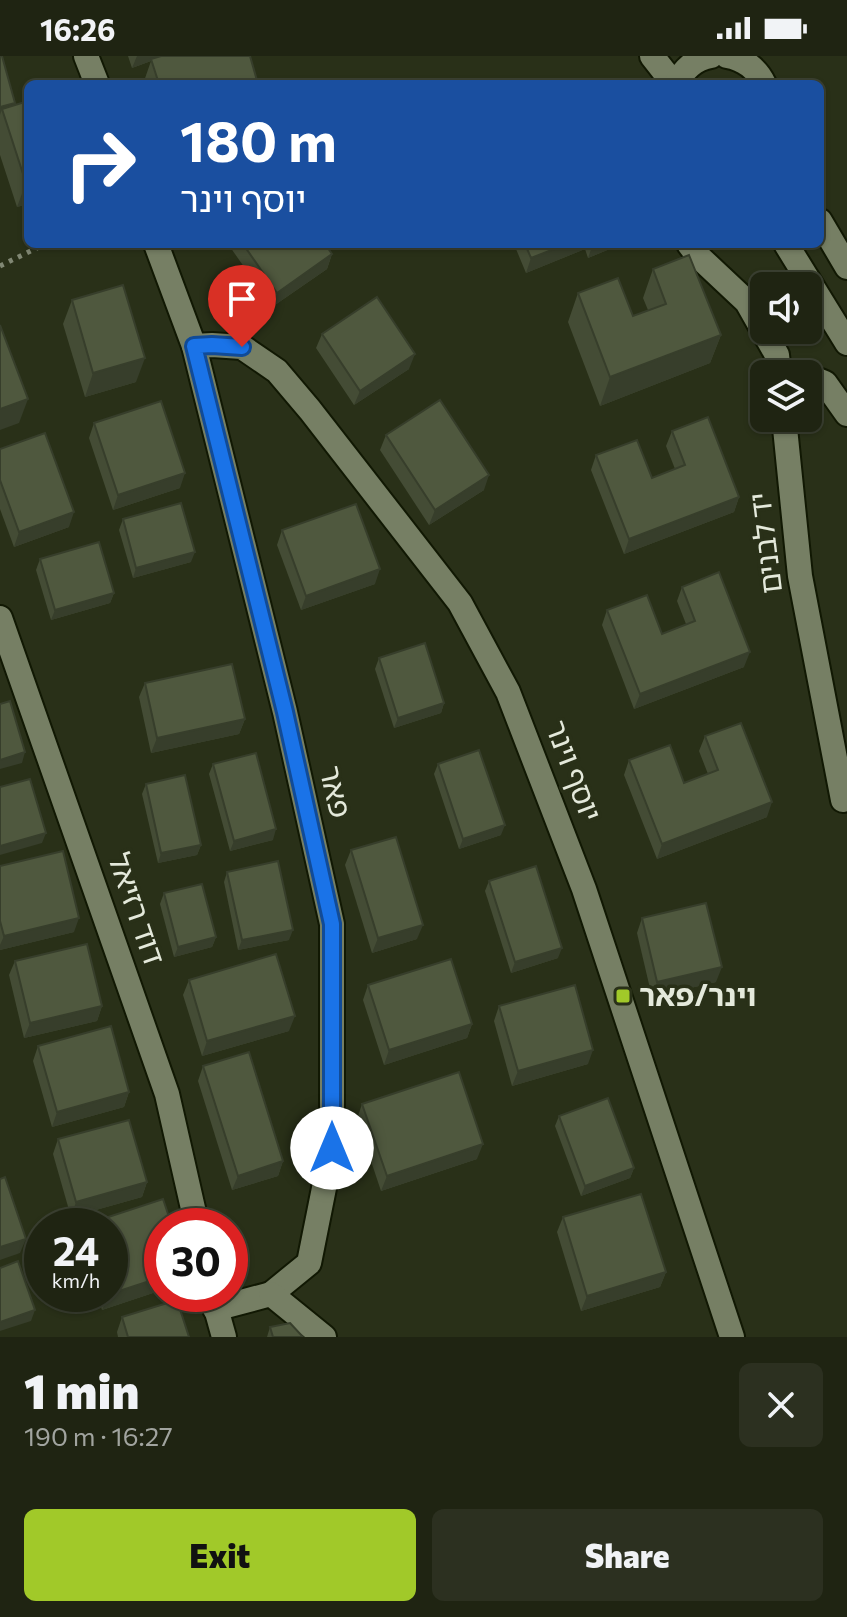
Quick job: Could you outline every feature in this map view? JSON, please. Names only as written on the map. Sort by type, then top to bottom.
[{"type":"street","points":[[86,56],[95,80]]},
{"type":"street","points":[[652,56],[672,80]]},
{"type":"street","points":[[678,80],[692,64],[711,56]]},
{"type":"street","points":[[727,56],[749,64],[762,80]]},
{"type":"street","points":[[824,228],[847,267]]},
{"type":"street","name":"פאר","points":[[157,248],[194,346],[285,712],[332,924],[332,1148],[309,1263],[271,1294],[248,1297]]},
{"type":"street","points":[[692,248],[747,302],[778,360]]},
{"type":"street","points":[[788,248],[847,343]]},
{"type":"street","name":"יוסף וינר","points":[[194,346],[242,347],[277,371],[460,603],[508,692],[584,889],[732,1337]]},
{"type":"street","points":[[822,382],[847,414]]},
{"type":"street","name":"יד לבנים","points":[[785,432],[800,576],[843,800]]},
{"type":"street","name":"דוד רזיאל","points":[[0,618],[167,1094],[193,1208]]},
{"type":"street","points":[[271,1294],[324,1337]]},
{"type":"street","points":[[217,1312],[224,1337]]},
{"type":"path","points":[[0,266],[37,248]]},
{"type":"building","points":[[0,56],[15,103],[0,107]]},
{"type":"building","points":[[161,56],[250,56],[257,80],[158,80],[151,59]]},
{"type":"building","points":[[24,102],[24,177],[2,109]]},
{"type":"building","points":[[246,248],[328,248],[332,254],[277,293]]},
{"type":"building","points":[[527,248],[557,248],[531,258]]},
{"type":"building","points":[[689,255],[721,335],[610,377],[578,293],[618,278],[633,316],[666,304],[653,269]]},
{"type":"building","points":[[123,285],[145,358],[93,373],[72,300]]},
{"type":"building","points":[[377,297],[415,354],[360,391],[322,334]]},
{"type":"building","points":[[0,325],[28,399],[0,409]]},
{"type":"building","points":[[440,400],[489,475],[435,510],[386,435]]},
{"type":"building","points":[[161,401],[185,473],[118,495],[94,423]]},
{"type":"building","points":[[708,417],[739,497],[629,539],[596,455],[637,440],[652,478],[685,465],[672,431]]},
{"type":"building","points":[[45,433],[74,512],[19,532],[0,480],[0,449]]},
{"type":"building","points":[[181,503],[195,552],[136,568],[123,519]]},
{"type":"building","points":[[356,504],[380,569],[306,596],[282,530]]},
{"type":"building","points":[[99,542],[114,593],[55,610],[40,559]]},
{"type":"building","points":[[719,572],[750,652],[640,694],[607,610],[647,595],[662,634],[695,621],[682,587]]},
{"type":"building","points":[[425,643],[444,703],[398,718],[379,658]]},
{"type":"building","points":[[232,664],[245,719],[157,738],[145,683]]},
{"type":"building","points":[[10,701],[25,752],[0,760],[0,704]]},
{"type":"building","points":[[741,723],[772,802],[662,844],[629,760],[670,745],[684,783],[718,770],[705,736]]},
{"type":"building","points":[[479,750],[505,825],[463,839],[438,764]]},
{"type":"building","points":[[256,753],[276,829],[234,841],[213,764]]},
{"type":"building","points":[[185,775],[201,845],[161,853],[146,784]]},
{"type":"building","points":[[30,779],[46,833],[0,846],[0,787]]},
{"type":"building","points":[[396,837],[423,925],[378,938],[351,850]]},
{"type":"building","points":[[63,851],[79,918],[4,936],[0,921],[0,866]]},
{"type":"building","points":[[278,861],[293,930],[242,940],[227,872]]},
{"type":"building","points":[[536,866],[562,948],[515,962],[489,881]]},
{"type":"building","points":[[202,884],[216,937],[178,947],[164,893]]},
{"type":"building","points":[[706,903],[722,967],[657,982],[642,918]]},
{"type":"building","points":[[87,944],[102,1006],[30,1023],[15,961]]},
{"type":"building","points":[[276,954],[295,1016],[207,1041],[189,980]]},
{"type":"building","points":[[451,959],[472,1024],[389,1050],[368,985]]},
{"type":"building","points":[[575,985],[593,1050],[518,1071],[499,1006]]},
{"type":"building","points":[[111,1026],[129,1092],[57,1112],[38,1046]]},
{"type":"building","points":[[249,1052],[283,1161],[238,1176],[203,1066]]},
{"type":"building","points":[[459,1072],[483,1144],[387,1176],[362,1104]]},
{"type":"building","points":[[608,1098],[634,1168],[585,1186],[559,1116]]},
{"type":"building","points":[[129,1120],[147,1182],[76,1202],[58,1139]]},
{"type":"building","points":[[5,1177],[24,1240],[0,1247],[0,1179]]},
{"type":"building","points":[[641,1194],[666,1272],[587,1296],[563,1217]]},
{"type":"building","points":[[163,1199],[166,1208],[144,1208],[144,1283],[128,1288],[128,1211]]},
{"type":"building","points":[[18,1261],[24,1278],[24,1312],[29,1312],[0,1322],[0,1268]]},
{"type":"building","points":[[144,1310],[181,1312],[189,1337],[128,1337],[122,1317]]},
{"type":"building","points":[[290,1323],[303,1337],[273,1337],[270,1327]]},
{"type":"place","name":"וינר/פאר","points":[[623,996]]},
{"type":"route","points":[[242,347],[194,346],[285,712],[332,924],[332,1148]]}]
